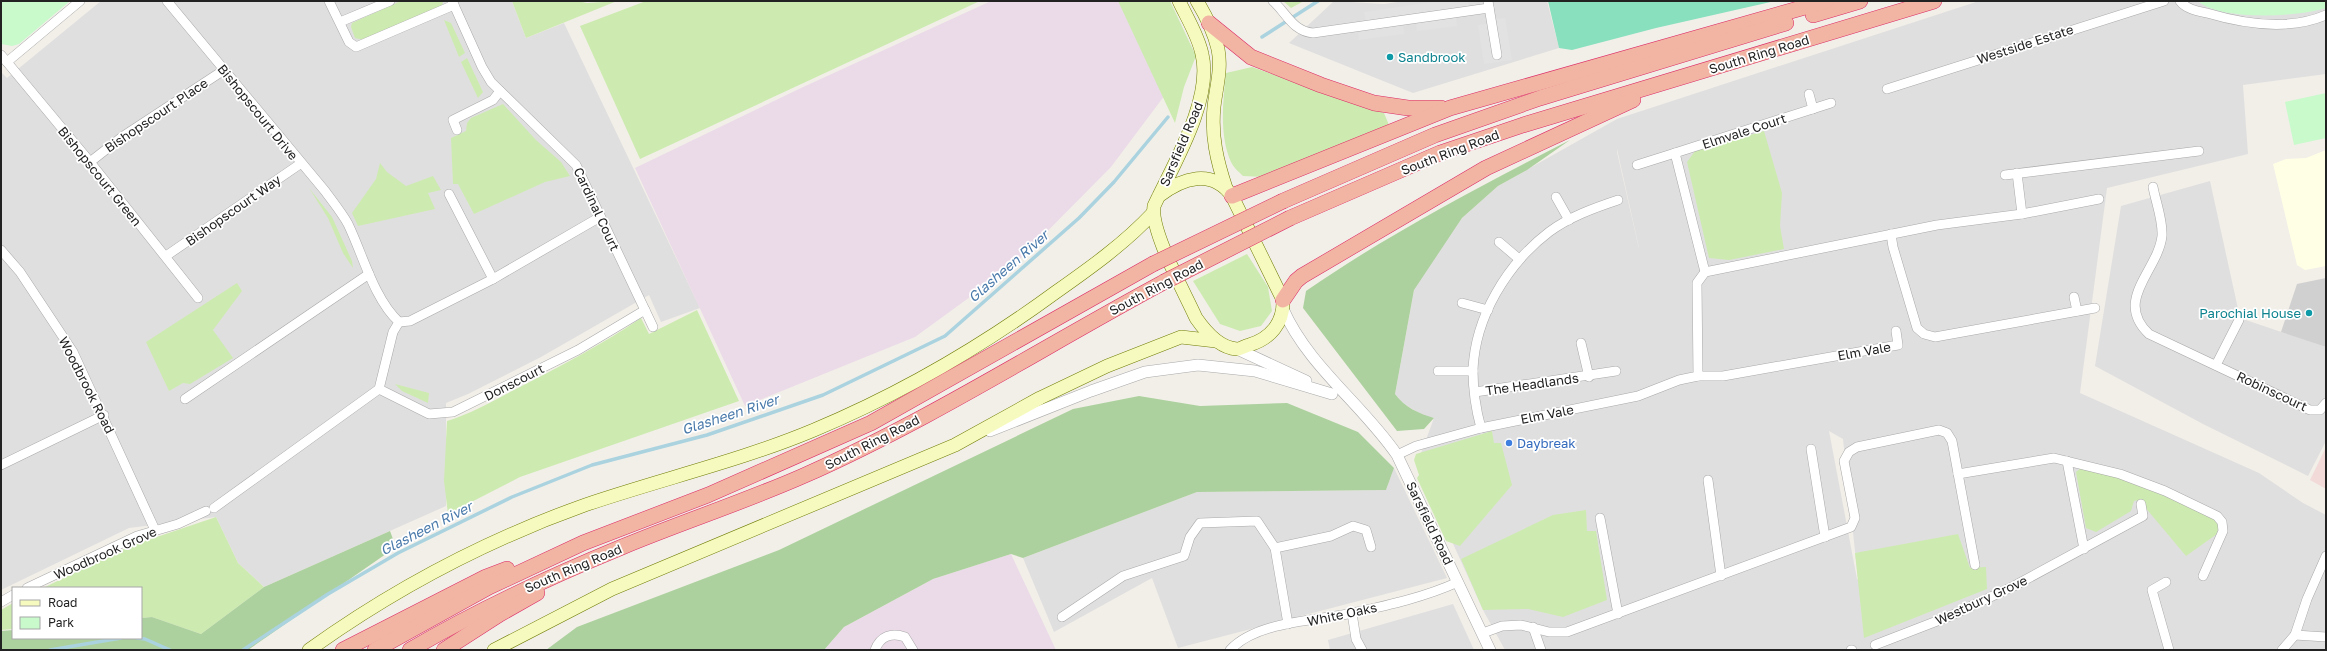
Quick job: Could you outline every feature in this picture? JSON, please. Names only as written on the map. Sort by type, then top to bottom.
[{"type":"highway","points":[[1229,192],[1450,108],[1826,1]]},
{"type":"highway","name":"South Ring Road","points":[[375,650],[489,587],[583,543],[715,492],[871,422],[1153,264],[1283,201],[1435,134],[1540,98],[1860,1]]},
{"type":"highway","name":"South Ring Road","points":[[410,650],[462,619],[510,596],[624,546],[722,510],[803,476],[882,439],[1164,282],[1290,218],[1440,153],[1523,125],[1934,1]]},
{"type":"highway","points":[[1209,23],[1251,57],[1321,85],[1374,103],[1408,108],[1450,108]]},
{"type":"highway","points":[[1283,305],[1296,281],[1302,276],[1486,168],[1687,76]]},
{"type":"highway","points":[[343,650],[486,577],[583,543]]},
{"type":"highway","points":[[444,650],[500,614],[624,546]]},
{"type":"main road","name":"Sarsfield Road","points":[[1153,214],[1159,196],[1188,133],[1202,93],[1205,76],[1203,55],[1198,39],[1179,1]]},
{"type":"main road","name":"Sarsfield Road","points":[[1199,1],[1209,23],[1218,49],[1219,64],[1214,107],[1214,140],[1216,159],[1229,192],[1283,305]]},
{"type":"main road","points":[[1159,196],[1169,188],[1184,180],[1201,178],[1217,182],[1229,192]]},
{"type":"main road","points":[[309,650],[340,628],[412,583],[504,538],[586,505],[813,430],[928,375],[976,348],[1020,318],[1129,237],[1153,214],[1157,230],[1196,318],[1216,341]]},
{"type":"main road","points":[[494,650],[612,589],[955,445],[1040,398],[1107,366],[1181,337],[1216,341],[1237,349],[1260,342],[1276,329],[1283,305]]},
{"type":"street","points":[[4,58],[80,1]]},
{"type":"street","name":"Bishopscourt Drive","points":[[167,1],[300,164],[325,191],[347,223],[369,274]]},
{"type":"street","name":"Cardinal Court","points":[[329,1],[350,42],[356,47],[453,3],[482,67],[500,91],[571,158],[653,328]]},
{"type":"street","points":[[340,22],[390,1]]},
{"type":"street","points":[[1273,1],[1282,9],[1295,27],[1301,31],[1313,33],[1488,5],[1497,55]]},
{"type":"street","name":"Westside Estate","points":[[1887,89],[2164,1]]},
{"type":"street","points":[[2180,1],[2184,6],[2197,11],[2259,24],[2294,23],[2326,16]]},
{"type":"street","name":"Bishopscourt Green","points":[[4,58],[166,256],[198,298]]},
{"type":"street","name":"Bishopscourt Place","points":[[90,162],[122,137],[224,70]]},
{"type":"street","points":[[457,130],[453,120],[493,100],[500,91]]},
{"type":"street","points":[[1809,94],[1813,109]]},
{"type":"street","name":"Elmvale Court","points":[[1637,165],[1831,103]]},
{"type":"street","points":[[2005,175],[2199,151]]},
{"type":"street","points":[[1675,153],[1705,272]]},
{"type":"street","name":"Bishopscourt Way","points":[[166,256],[300,164]]},
{"type":"street","points":[[2016,173],[2022,214]]},
{"type":"street","name":"Robinscourt","points":[[2152,187],[2160,218],[2162,237],[2135,300],[2136,314],[2140,326],[2149,334],[2310,410],[2320,410],[2326,403]]},
{"type":"street","points":[[449,194],[493,279]]},
{"type":"street","points":[[1556,197],[1569,220]]},
{"type":"street","name":"The Headlands","points":[[1481,428],[1473,370],[1481,327],[1488,310],[1508,273],[1519,259],[1549,232],[1569,220],[1618,200]]},
{"type":"street","points":[[1698,376],[1697,283],[1705,272],[1937,225],[2022,214],[2099,200]]},
{"type":"street","points":[[399,322],[410,321],[493,279],[600,217]]},
{"type":"street","points":[[1891,234],[1893,247],[1917,328],[1924,334],[1935,337],[2095,308]]},
{"type":"street","points":[[1499,242],[1519,259]]},
{"type":"street","name":"Woodbrook Road","points":[[1,250],[20,272],[74,352],[155,530]]},
{"type":"street","points":[[185,399],[369,274],[390,312],[399,322]]},
{"type":"street","points":[[2074,297],[2077,311]]},
{"type":"street","points":[[1462,303],[1488,310]]},
{"type":"street","name":"Sarsfield Road","points":[[1283,305],[1295,334],[1355,406],[1384,436],[1397,455],[1490,650]]},
{"type":"street","name":"Donscourt","points":[[379,389],[429,414],[453,412],[578,350],[644,310]]},
{"type":"street","points":[[2216,365],[2238,320]]},
{"type":"street","points":[[379,389],[393,332],[399,322]]},
{"type":"street","name":"Elm Vale","points":[[1397,455],[1416,446],[1481,428],[1638,396],[1679,380],[1698,376],[1723,376],[1898,345],[1896,332]]},
{"type":"street","name":"The Headlands","points":[[1581,343],[1589,377]]},
{"type":"street","name":"Sarsfield Road","points":[[1237,349],[1268,361],[1355,406]]},
{"type":"street","points":[[955,445],[1091,390],[1145,372],[1198,365],[1255,371],[1332,394]]},
{"type":"street","name":"The Headlands","points":[[1438,371],[1473,370]]},
{"type":"street","name":"The Headlands","points":[[1475,392],[1539,381],[1589,377],[1616,371]]},
{"type":"street","name":"Woodbrook Grove","points":[[29,587],[113,547],[155,530],[178,524],[210,510],[379,389]]},
{"type":"street","points":[[1,465],[104,416]]},
{"type":"street","points":[[1483,633],[1502,626],[1521,624],[1549,632],[1567,632],[1851,527],[1855,518],[1844,461],[1849,452],[1857,447],[1939,430],[1947,433],[1952,442],[1975,565]]},
{"type":"street","points":[[1811,449],[1825,537]]},
{"type":"street","points":[[1958,474],[2054,458],[2120,474],[2165,491],[2217,516],[2222,522],[2223,531],[2203,576]]},
{"type":"street","points":[[2067,461],[2084,549]]},
{"type":"street","points":[[1708,480],[1721,576]]},
{"type":"street","name":"Westbury Grove","points":[[1874,645],[1950,616],[2014,586],[2143,516],[2141,504]]},
{"type":"street","points":[[1600,518],[1618,614]]},
{"type":"street","points":[[1062,617],[1123,576],[1184,556],[1190,537],[1200,523],[1257,521],[1275,548],[1288,624]]},
{"type":"street","points":[[1275,548],[1331,536],[1353,526],[1366,530],[1371,547]]},
{"type":"street","points":[[2282,650],[2295,634],[2307,599],[2326,556]]},
{"type":"street","name":"White Oaks","points":[[1230,650],[1240,640],[1288,624],[1352,613],[1433,594],[1458,582]]},
{"type":"street","points":[[2166,582],[2152,590],[2169,650]]},
{"type":"street","points":[[1,602],[12,596]]},
{"type":"street","points":[[1352,613],[1356,639],[1362,650]]},
{"type":"street","points":[[1532,627],[1541,650]]},
{"type":"street","points":[[875,650],[881,640],[892,634],[905,637],[913,650]]},
{"type":"street","points":[[2295,634],[2326,637]]},
{"type":"shaded area","points":[[101,1],[512,1],[526,38],[564,23],[700,308],[661,322],[649,295],[541,357],[468,394],[446,403],[446,506],[264,587],[238,563],[216,517],[129,528],[1,590],[1,72],[7,78]]},
{"type":"shaded area","points":[[991,1],[1146,1],[1168,91],[1111,167],[1014,265],[915,337],[745,406],[635,168],[801,88]]},
{"type":"shaded area","points":[[1334,1],[1384,4],[1404,1],[1547,1],[1559,48],[1413,93],[1289,43]]},
{"type":"shaded area","points":[[1440,1],[1468,1],[1469,6],[1366,21],[1364,12]]},
{"type":"shaded area","points":[[1979,1],[2326,1],[2326,74],[2243,85],[2248,154],[2107,188],[2080,393],[2259,473],[2303,503],[2326,515],[2326,650],[1505,650],[1483,610],[1417,464],[1434,418],[1422,415],[1401,402],[1395,394],[1415,285],[1462,218],[1498,186],[1617,119]],"holes":[[[1617,149],[1639,248],[1639,249],[1617,152]],[[1829,431],[1843,439],[1858,579],[1857,579]]]},
{"type":"shaded area","points":[[1456,18],[1457,26],[1417,31],[1416,23]]},
{"type":"shaded area","points":[[1505,18],[1512,60],[1484,64],[1478,25],[1497,22],[1496,19]]},
{"type":"shaded area","points":[[1403,24],[1404,34],[1359,40],[1358,31]]},
{"type":"shaded area","points":[[2326,150],[2326,266],[2305,270],[2297,265],[2273,164],[2286,159],[2306,158]]},
{"type":"shaded area","points":[[2210,181],[2240,318],[2326,347],[2326,441],[2308,476],[2203,424],[2095,366],[2121,206]]},
{"type":"shaded area","points":[[2326,278],[2326,347],[2281,332],[2297,284]]},
{"type":"shaded area","points":[[2326,447],[2326,489],[2310,480]]},
{"type":"shaded area","points":[[1394,468],[1447,578],[1178,648],[1152,578],[1054,632],[1023,558],[1197,492],[1386,490]]},
{"type":"shaded area","points":[[1011,554],[1056,650],[824,650],[844,627],[933,579]]},
{"type":"shaded area","points":[[1453,604],[1474,650],[1330,650],[1328,640]]},
{"type":"green space","points":[[1,1],[70,1],[19,44],[12,46],[1,44]]},
{"type":"green space","points":[[401,1],[443,1],[442,6],[364,40],[355,38],[351,27],[352,23]]},
{"type":"green space","points":[[512,1],[577,1],[587,3],[617,1],[526,38]]},
{"type":"green space","points":[[646,1],[980,1],[640,159],[580,26]]},
{"type":"green space","points":[[1118,1],[1170,1],[1196,56],[1184,87],[1175,123]]},
{"type":"green space","points":[[1283,1],[1304,1],[1291,8]]},
{"type":"green space","points":[[1548,1],[1775,1],[1656,28],[1572,50],[1559,48]]},
{"type":"green space","points":[[2198,1],[2326,1],[2326,8],[2297,14],[2241,14],[2223,12]]},
{"type":"green space","points":[[444,20],[451,23],[465,53],[459,57]]},
{"type":"green space","points":[[467,58],[483,92],[478,98],[461,62]]},
{"type":"green space","points":[[1252,67],[1384,113],[1389,125],[1264,177],[1243,176],[1232,164],[1227,152],[1223,130],[1224,95],[1226,73]]},
{"type":"green space","points":[[2326,93],[2326,138],[2294,145],[2285,102]]},
{"type":"green space","points":[[503,104],[536,140],[561,162],[570,176],[545,182],[474,214],[458,184],[453,184],[451,138],[466,131],[467,123],[471,118]]},
{"type":"green space","points":[[1764,131],[1782,193],[1780,226],[1784,249],[1729,260],[1709,258],[1687,162],[1695,151]]},
{"type":"green space","points":[[1570,140],[1527,170],[1498,186],[1462,218],[1414,290],[1395,394],[1403,403],[1434,418],[1424,429],[1397,431],[1303,308],[1306,291],[1370,249],[1436,211]]},
{"type":"green space","points":[[380,163],[387,172],[406,186],[433,176],[441,190],[428,193],[435,209],[358,226],[352,213],[376,179]]},
{"type":"green space","points":[[309,188],[332,217],[352,261],[353,268],[343,253],[328,218]]},
{"type":"green space","points":[[1247,254],[1268,287],[1272,311],[1261,326],[1240,331],[1220,324],[1193,281]]},
{"type":"green space","points":[[237,283],[242,291],[213,330],[233,358],[190,384],[183,383],[169,391],[146,342]]},
{"type":"green space","points":[[697,310],[739,401],[520,477],[448,514],[444,481],[447,421],[482,406],[548,372],[595,347],[641,318],[649,334]]},
{"type":"green space","points":[[395,384],[429,393],[428,403],[402,391]]},
{"type":"green space","points":[[1139,396],[1200,406],[1287,403],[1358,432],[1394,468],[1386,490],[1197,492],[1023,558],[1011,554],[933,579],[844,627],[824,650],[546,650],[577,627],[779,550],[1073,409]]},
{"type":"green space","points":[[1492,431],[1494,443],[1501,443],[1512,485],[1460,546],[1446,541],[1417,478],[1419,475],[1414,460],[1416,454]]},
{"type":"green space","points":[[2081,468],[2120,476],[2215,519],[2219,524],[2217,534],[2186,556],[2139,500],[2134,501],[2131,511],[2096,532],[2086,528],[2076,472]]},
{"type":"green space","points":[[1586,510],[1587,531],[1596,531],[1607,600],[1563,617],[1528,609],[1483,610],[1461,559],[1553,515]]},
{"type":"green space","points":[[216,517],[238,563],[264,587],[201,634],[152,617],[142,618],[142,587],[45,587],[130,546]]},
{"type":"green space","points":[[390,531],[396,547],[248,650],[1,650],[1,631],[12,630],[12,639],[142,639],[142,618],[152,617],[201,634],[264,587]]},
{"type":"green space","points":[[1958,534],[1970,568],[1986,567],[1987,589],[1864,638],[1855,553]]},
{"type":"green space","points":[[12,604],[12,629],[1,630],[1,610]]},
{"type":"waterway","name":"Glasheen River","points":[[1262,37],[1318,1]]},
{"type":"waterway","name":"Glasheen River","points":[[243,650],[328,594],[398,553],[512,497],[592,465],[707,435],[823,395],[945,336],[1079,218],[1114,182],[1168,117]]},
{"type":"waterway","name":"Glasheen River","points":[[50,650],[115,639]]},
{"type":"waterway","name":"Glasheen River","points":[[142,639],[170,650]]},
{"type":"place","name":"Sandbrook","points":[[1390,57]]},
{"type":"place","name":"Parochial House","points":[[2309,313]]},
{"type":"place","name":"Daybreak","points":[[1509,443]]}]
